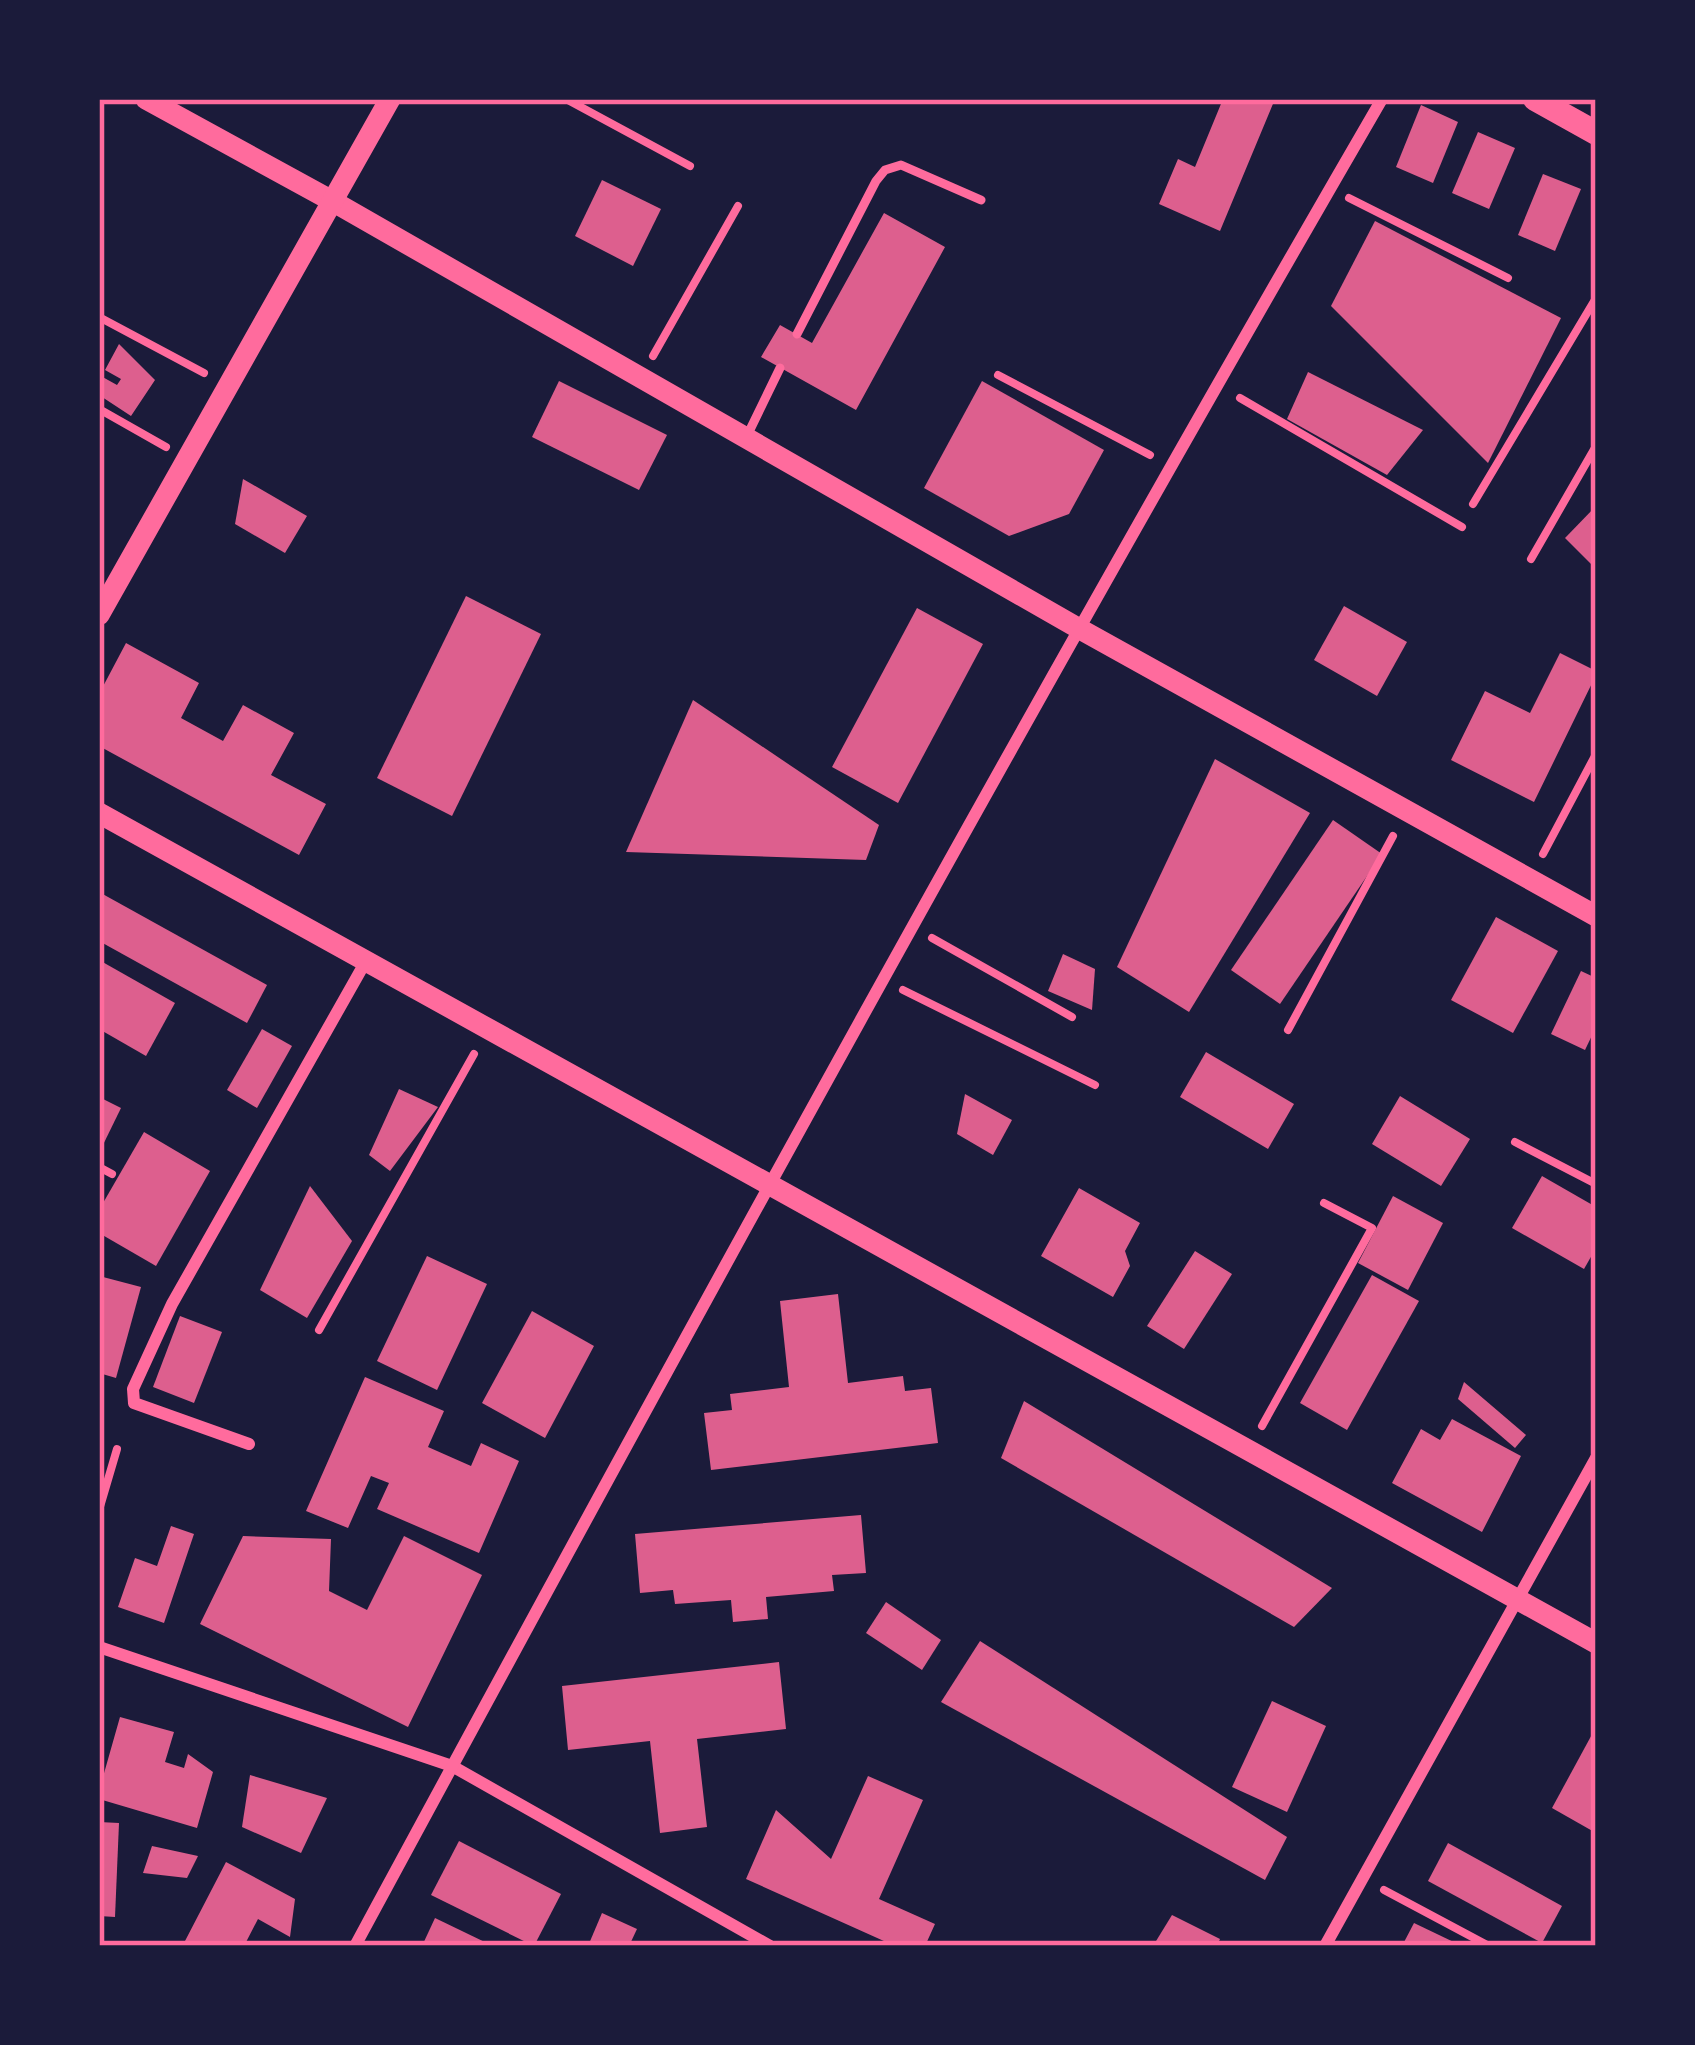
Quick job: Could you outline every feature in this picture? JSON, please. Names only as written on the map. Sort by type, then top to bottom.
[{"type":"main road","points":[[1535,99],[1596,133]]},
{"type":"street","points":[[146,99],[1596,916]]},
{"type":"street","points":[[99,616],[390,99]]},
{"type":"street","points":[[355,1946],[912,926],[1382,99]]},
{"type":"street","points":[[99,812],[1596,1643]]},
{"type":"street","points":[[250,1444],[134,1403],[133,1389],[172,1304],[366,961]]},
{"type":"street","points":[[1325,1946],[1596,1458]]},
{"type":"street","points":[[99,1647],[452,1766],[770,1946]]},
{"type":"lane","points":[[797,334],[885,170],[901,165],[981,200]]},
{"type":"lane","points":[[746,438],[780,368]]},
{"type":"path","points":[[566,99],[690,166]]},
{"type":"path","points":[[1330,188],[1508,278]]},
{"type":"path","points":[[641,377],[738,206]]},
{"type":"path","points":[[1473,504],[1596,298]]},
{"type":"path","points":[[99,317],[228,387]]},
{"type":"path","points":[[998,375],[1171,466]]},
{"type":"path","points":[[1217,385],[1462,527]]},
{"type":"path","points":[[99,409],[187,461]]},
{"type":"path","points":[[1531,559],[1596,446]]},
{"type":"path","points":[[1529,879],[1596,754]]},
{"type":"path","points":[[1288,1030],[1407,811]]},
{"type":"path","points":[[912,926],[1072,1017]]},
{"type":"path","points":[[882,980],[1095,1085]]},
{"type":"path","points":[[319,1330],[488,1028]]},
{"type":"path","points":[[1515,1142],[1596,1184]]},
{"type":"path","points":[[99,1167],[112,1174]]},
{"type":"path","points":[[1248,1450],[1372,1228],[1324,1203]]},
{"type":"path","points":[[99,1510],[118,1449]]},
{"type":"path","points":[[1363,1879],[1489,1946]]},
{"type":"building","points":[[1223,99],[1275,99],[1220,231],[1159,204],[1178,159],[1195,167]]},
{"type":"building","points":[[1421,105],[1458,122],[1433,183],[1396,167]]},
{"type":"building","points":[[1478,132],[1515,148],[1489,209],[1452,193]]},
{"type":"building","points":[[1543,174],[1581,189],[1555,251],[1518,235]]},
{"type":"building","points":[[602,180],[661,209],[633,266],[575,236]]},
{"type":"building","points":[[884,213],[945,247],[856,410],[761,357],[780,325],[812,343]]},
{"type":"building","points":[[1375,221],[1561,318],[1488,463],[1331,306]]},
{"type":"building","points":[[119,344],[155,380],[131,416],[99,395],[99,375],[117,385],[121,379],[105,370]]},
{"type":"building","points":[[1308,372],[1423,430],[1387,475],[1287,419]]},
{"type":"building","points":[[559,381],[667,435],[639,490],[532,437]]},
{"type":"building","points":[[982,381],[1104,450],[1069,514],[1009,536],[924,488]]},
{"type":"building","points":[[243,479],[307,516],[285,553],[235,524]]},
{"type":"building","points":[[1596,506],[1596,569],[1565,538]]},
{"type":"building","points":[[466,596],[541,634],[452,816],[377,778]]},
{"type":"building","points":[[1344,606],[1407,642],[1377,696],[1314,660]]},
{"type":"building","points":[[917,608],[983,644],[898,803],[832,767]]},
{"type":"building","points":[[126,643],[199,683],[181,718],[223,741],[243,705],[294,733],[271,775],[326,804],[299,855],[99,746],[99,694]]},
{"type":"building","points":[[1560,653],[1596,675],[1534,802],[1451,760],[1485,691],[1530,713]]},
{"type":"building","points":[[693,700],[879,825],[866,860],[626,852]]},
{"type":"building","points":[[1215,759],[1310,813],[1189,1012],[1117,967]]},
{"type":"building","points":[[1333,820],[1382,854],[1280,1004],[1231,970]]},
{"type":"building","points":[[99,892],[267,985],[247,1023],[99,941]]},
{"type":"building","points":[[1496,917],[1558,951],[1513,1033],[1451,1000]]},
{"type":"building","points":[[1063,954],[1095,969],[1092,1010],[1048,991]]},
{"type":"building","points":[[99,960],[175,1003],[146,1056],[99,1029]]},
{"type":"building","points":[[1581,971],[1596,978],[1596,1027],[1585,1050],[1551,1034]]},
{"type":"building","points":[[262,1029],[292,1046],[257,1108],[227,1090]]},
{"type":"building","points":[[1206,1052],[1294,1104],[1268,1149],[1180,1097]]},
{"type":"building","points":[[399,1089],[438,1107],[390,1171],[369,1155]]},
{"type":"building","points":[[965,1094],[1012,1120],[993,1155],[957,1134]]},
{"type":"building","points":[[1400,1096],[1470,1139],[1441,1186],[1372,1144]]},
{"type":"building","points":[[99,1097],[121,1108],[99,1153]]},
{"type":"building","points":[[144,1132],[210,1171],[156,1266],[99,1233],[99,1210]]},
{"type":"building","points":[[1542,1176],[1596,1207],[1596,1248],[1584,1269],[1512,1228]]},
{"type":"building","points":[[310,1186],[352,1241],[307,1318],[260,1290]]},
{"type":"building","points":[[1079,1188],[1140,1223],[1125,1251],[1130,1266],[1113,1297],[1041,1256]]},
{"type":"building","points":[[1393,1196],[1443,1223],[1408,1290],[1358,1263]]},
{"type":"building","points":[[1195,1251],[1232,1274],[1184,1349],[1147,1326]]},
{"type":"building","points":[[427,1256],[487,1284],[437,1390],[377,1361]]},
{"type":"building","points":[[1372,1275],[1419,1301],[1347,1430],[1300,1403]]},
{"type":"building","points":[[103,1277],[141,1287],[116,1378],[99,1373]]},
{"type":"building","points":[[838,1294],[848,1383],[903,1376],[905,1391],[931,1388],[938,1443],[711,1470],[704,1413],[732,1410],[730,1394],[789,1387],[780,1301]]},
{"type":"building","points":[[532,1311],[594,1346],[545,1438],[482,1403]]},
{"type":"building","points":[[180,1316],[222,1332],[194,1403],[153,1387]]},
{"type":"building","points":[[365,1377],[444,1411],[428,1447],[471,1466],[481,1443],[519,1461],[479,1553],[377,1509],[389,1483],[371,1476],[348,1528],[306,1511]]},
{"type":"building","points":[[1464,1382],[1526,1435],[1515,1448],[1458,1399]]},
{"type":"building","points":[[1024,1401],[1332,1588],[1294,1627],[1001,1458]]},
{"type":"building","points":[[1452,1419],[1521,1456],[1482,1532],[1392,1483],[1421,1429],[1440,1440]]},
{"type":"building","points":[[861,1515],[866,1573],[832,1575],[834,1591],[766,1597],[768,1619],[733,1622],[731,1600],[675,1604],[673,1590],[640,1593],[635,1534]]},
{"type":"building","points":[[171,1526],[194,1534],[164,1623],[118,1607],[135,1558],[157,1566]]},
{"type":"building","points":[[243,1536],[331,1539],[329,1591],[367,1610],[404,1536],[482,1575],[408,1727],[200,1624]]},
{"type":"building","points":[[886,1602],[941,1640],[922,1670],[866,1633]]},
{"type":"building","points":[[980,1641],[1287,1837],[1265,1880],[941,1702]]},
{"type":"building","points":[[779,1662],[786,1729],[697,1739],[707,1827],[660,1833],[650,1741],[568,1750],[562,1686]]},
{"type":"building","points":[[1272,1701],[1326,1726],[1287,1812],[1232,1787]]},
{"type":"building","points":[[120,1717],[174,1732],[165,1762],[184,1768],[188,1754],[213,1772],[197,1828],[99,1799]]},
{"type":"building","points":[[1596,1727],[1596,1833],[1552,1808]]},
{"type":"building","points":[[250,1775],[327,1798],[301,1853],[242,1827]]},
{"type":"building","points":[[868,1776],[923,1800],[879,1899],[935,1924],[925,1946],[895,1946],[746,1879],[776,1810],[831,1859]]},
{"type":"building","points":[[99,1822],[119,1823],[115,1917],[99,1916]]},
{"type":"building","points":[[459,1841],[561,1894],[534,1946],[431,1895]]},
{"type":"building","points":[[1448,1843],[1562,1906],[1542,1943],[1428,1881]]},
{"type":"building","points":[[152,1846],[198,1856],[187,1878],[143,1873]]},
{"type":"building","points":[[226,1862],[295,1899],[290,1937],[258,1919],[244,1946],[194,1946],[185,1941]]},
{"type":"building","points":[[602,1913],[637,1929],[629,1946],[588,1946]]},
{"type":"building","points":[[1172,1915],[1220,1939],[1217,1946],[1153,1946]]},
{"type":"building","points":[[435,1918],[493,1946],[422,1946]]},
{"type":"building","points":[[1414,1923],[1462,1946],[1402,1946]]}]
